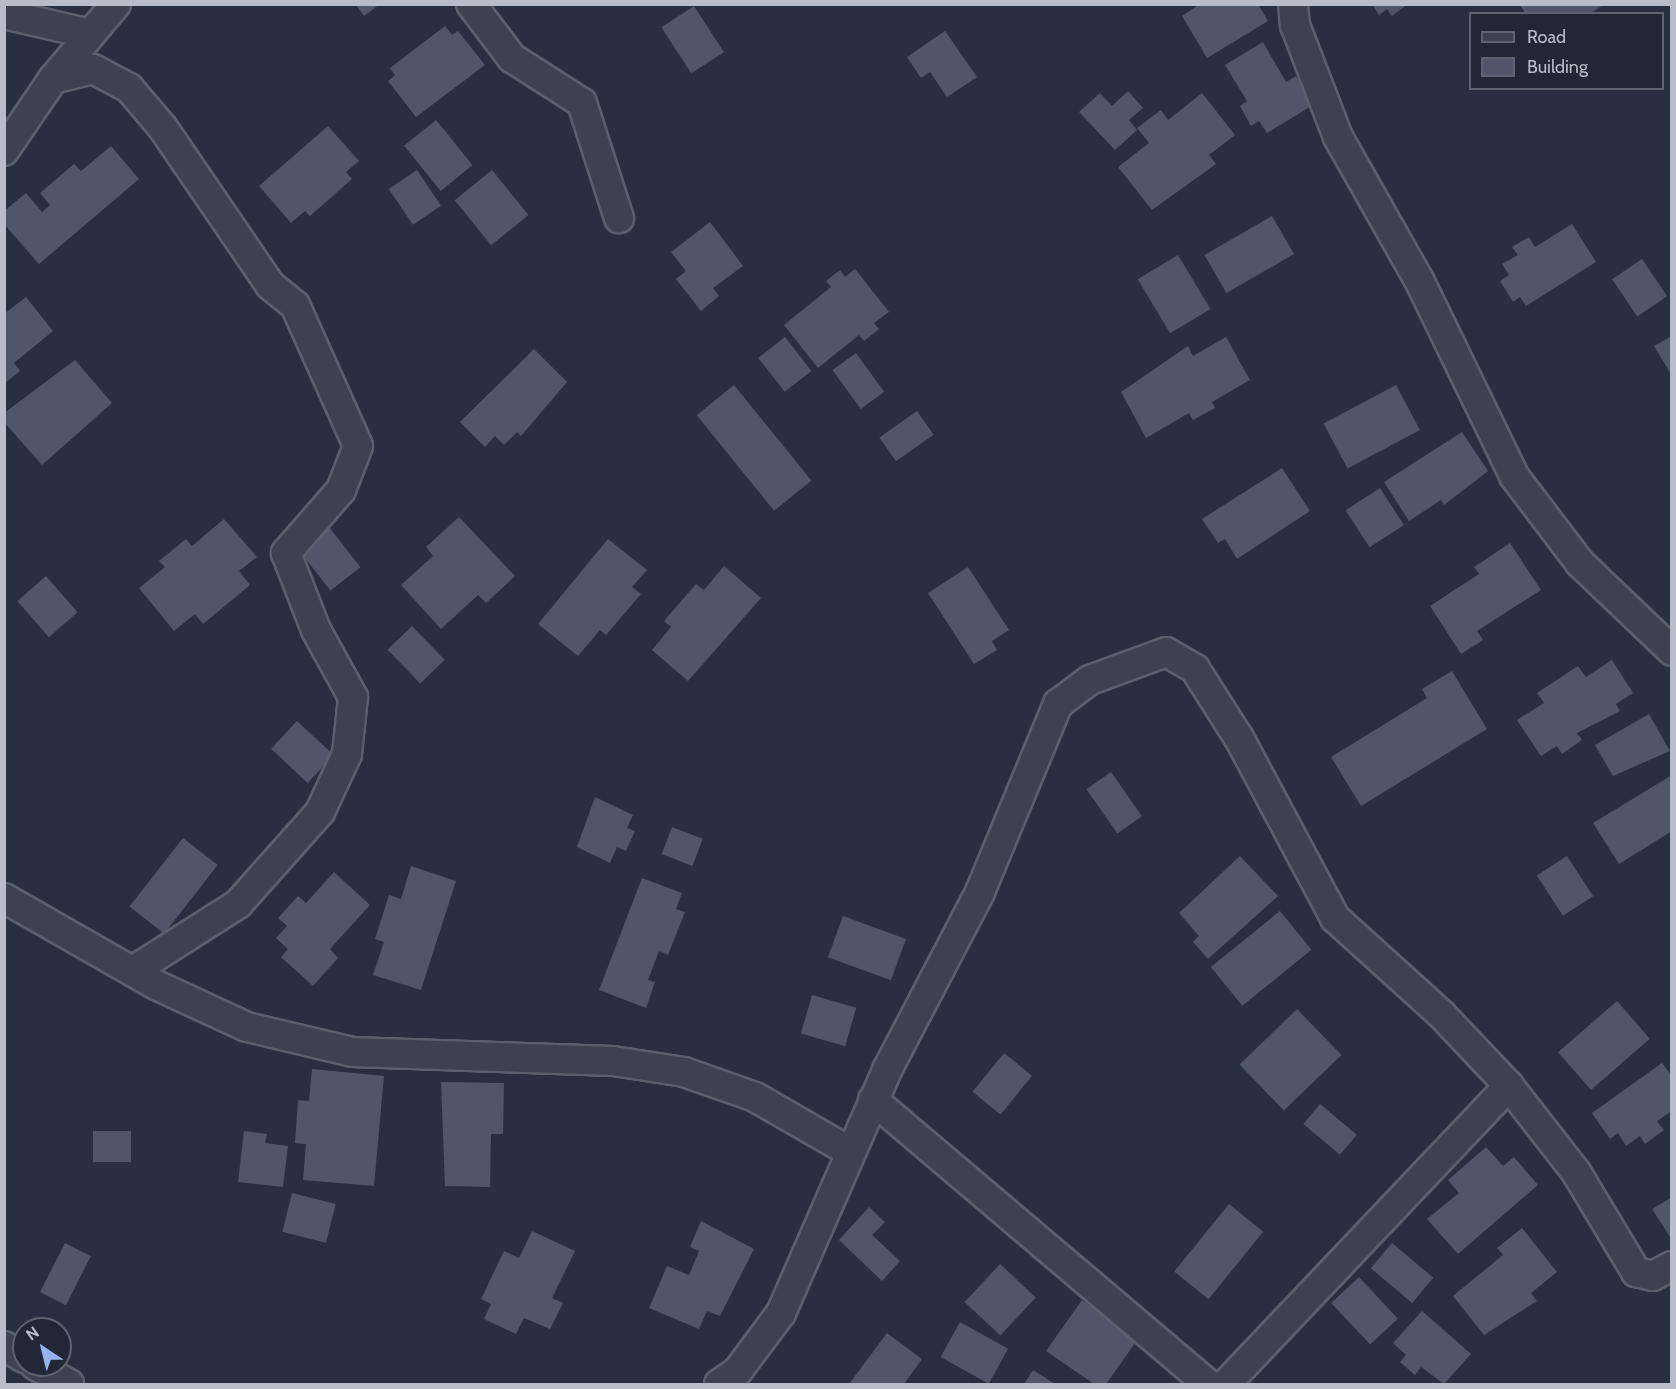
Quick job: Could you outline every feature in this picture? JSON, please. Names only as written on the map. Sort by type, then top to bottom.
[{"type":"street","points":[[4,151],[53,79],[116,4]]},
{"type":"street","points":[[471,4],[512,58],[582,103],[619,218]]},
{"type":"street","points":[[1293,4],[1295,25],[1338,137],[1419,280],[1514,476],[1580,563],[1671,651]]},
{"type":"street","points":[[4,14],[90,34]]},
{"type":"street","points":[[53,79],[93,69],[129,88],[163,128],[270,285],[295,305],[358,446],[340,490],[286,554],[316,630],[353,697],[347,754],[320,812],[238,904],[133,971]]},
{"type":"street","points":[[719,1384],[737,1372],[781,1313],[849,1150],[980,892],[1058,704],[1090,680],[1166,652],[1202,679],[1335,918],[1441,1014],[1509,1086],[1576,1172],[1636,1272],[1653,1276],[1671,1266]]},
{"type":"street","points":[[4,898],[133,971],[247,1027],[353,1052],[613,1061],[684,1072],[755,1097],[849,1150]]},
{"type":"street","points":[[1226,1384],[1509,1086]]},
{"type":"street","points":[[873,1100],[1208,1384]]},
{"type":"building","points":[[355,4],[380,4],[364,16]]},
{"type":"building","points":[[1200,4],[1258,4],[1268,21],[1207,58],[1182,16]]},
{"type":"building","points":[[1372,4],[1408,4],[1392,16],[1387,9],[1379,15]]},
{"type":"building","points":[[1520,5],[1603,5],[1593,12],[1525,12]]},
{"type":"building","points":[[694,6],[724,52],[691,73],[661,27]]},
{"type":"building","points":[[445,26],[452,35],[458,31],[485,65],[416,117],[388,81],[395,75],[390,68]]},
{"type":"building","points":[[945,31],[977,77],[947,97],[930,72],[921,78],[907,57]]},
{"type":"building","points":[[1263,42],[1286,82],[1296,76],[1313,105],[1267,133],[1259,121],[1251,126],[1240,106],[1247,101],[1225,65]]},
{"type":"building","points":[[1128,91],[1143,108],[1129,120],[1137,130],[1115,150],[1079,112],[1100,93],[1112,106]]},
{"type":"building","points":[[1202,93],[1235,135],[1209,155],[1216,164],[1152,210],[1118,167],[1149,143],[1137,128],[1161,110],[1168,120]]},
{"type":"building","points":[[436,120],[473,165],[441,191],[404,146]]},
{"type":"building","points":[[328,126],[359,161],[346,172],[352,179],[310,216],[305,211],[291,223],[259,186]]},
{"type":"building","points":[[111,146],[139,179],[39,264],[4,224],[4,211],[26,193],[42,212],[50,205],[40,193],[74,164],[81,171]]},
{"type":"building","points":[[417,170],[441,206],[413,225],[389,189]]},
{"type":"building","points":[[492,170],[529,215],[491,245],[455,200]]},
{"type":"building","points":[[1272,216],[1294,254],[1226,293],[1204,255]]},
{"type":"building","points":[[710,222],[743,266],[713,288],[719,296],[701,311],[676,279],[686,271],[671,252]]},
{"type":"building","points":[[1572,224],[1596,262],[1526,306],[1520,297],[1513,302],[1500,281],[1509,275],[1502,264],[1518,255],[1512,247],[1529,237],[1535,247]]},
{"type":"building","points":[[1178,255],[1210,309],[1170,333],[1138,279]]},
{"type":"building","points":[[1642,259],[1667,296],[1637,316],[1612,279]]},
{"type":"building","points":[[855,269],[889,312],[874,323],[879,329],[864,341],[859,335],[818,368],[784,325],[831,287],[826,281],[840,270],[845,277]]},
{"type":"building","points":[[26,297],[53,331],[14,363],[20,371],[4,384],[4,314]]},
{"type":"building","points":[[1672,336],[1672,376],[1654,346]]},
{"type":"building","points":[[785,337],[811,371],[785,392],[758,358]]},
{"type":"building","points":[[1226,337],[1250,380],[1212,402],[1215,408],[1193,420],[1189,413],[1146,438],[1121,392],[1188,346],[1193,356]]},
{"type":"building","points":[[534,349],[567,382],[521,436],[517,432],[504,445],[495,436],[485,447],[460,422]]},
{"type":"building","points":[[856,353],[884,392],[861,409],[833,370]]},
{"type":"building","points":[[75,360],[112,403],[42,465],[4,422],[4,413]]},
{"type":"building","points":[[734,385],[811,481],[774,511],[697,415]]},
{"type":"building","points":[[1396,385],[1420,430],[1348,469],[1324,423]]},
{"type":"building","points":[[917,411],[934,435],[896,461],[879,437]]},
{"type":"building","points":[[1462,432],[1488,471],[1444,505],[1441,500],[1409,521],[1384,482]]},
{"type":"building","points":[[1282,468],[1310,511],[1237,559],[1225,539],[1218,543],[1202,519]]},
{"type":"building","points":[[1380,488],[1404,525],[1370,547],[1346,510]]},
{"type":"building","points":[[459,517],[515,576],[486,603],[478,595],[441,629],[401,585],[433,556],[426,547]]},
{"type":"building","points":[[224,519],[257,557],[239,571],[250,585],[203,624],[195,614],[174,631],[139,588],[165,567],[159,561],[186,539],[192,546]]},
{"type":"building","points":[[329,527],[360,567],[330,591],[299,550]]},
{"type":"building","points":[[608,539],[647,570],[632,587],[641,594],[606,635],[600,630],[578,656],[538,624]]},
{"type":"building","points":[[1510,543],[1541,590],[1477,631],[1483,640],[1461,654],[1430,606],[1479,574],[1474,567]]},
{"type":"building","points":[[724,566],[761,598],[688,681],[652,650],[671,627],[664,621],[696,584],[704,590]]},
{"type":"building","points":[[968,567],[1009,630],[992,641],[997,650],[974,664],[928,593]]},
{"type":"building","points":[[46,576],[77,612],[49,637],[17,601]]},
{"type":"building","points":[[412,626],[445,660],[420,683],[388,650]]},
{"type":"building","points":[[1612,660],[1633,693],[1616,704],[1620,711],[1577,733],[1582,740],[1562,754],[1557,746],[1541,756],[1517,720],[1544,703],[1537,693],[1578,666],[1586,677]]},
{"type":"building","points":[[1452,671],[1487,729],[1361,806],[1331,757],[1427,698],[1422,689]]},
{"type":"building","points":[[1649,714],[1670,751],[1613,776],[1595,745]]},
{"type":"building","points":[[297,721],[334,755],[308,783],[271,749]]},
{"type":"building","points":[[1111,772],[1142,816],[1117,833],[1086,789]]},
{"type":"building","points":[[1672,775],[1672,831],[1619,864],[1593,823]]},
{"type":"building","points":[[595,797],[633,815],[627,828],[635,831],[626,851],[617,847],[610,863],[577,847]]},
{"type":"building","points":[[672,827],[703,839],[692,866],[662,854]]},
{"type":"building","points":[[183,838],[218,865],[164,934],[129,907]]},
{"type":"building","points":[[1240,856],[1278,896],[1208,959],[1193,942],[1199,936],[1179,913]]},
{"type":"building","points":[[1567,856],[1593,896],[1563,916],[1537,876]]},
{"type":"building","points":[[411,866],[456,881],[421,990],[373,975],[384,942],[375,939],[389,895],[401,899]]},
{"type":"building","points":[[334,872],[370,905],[330,949],[338,958],[313,986],[281,957],[288,949],[276,938],[287,926],[278,918],[298,896],[306,903]]},
{"type":"building","points":[[642,878],[682,893],[676,909],[685,912],[668,955],[659,951],[648,980],[655,982],[646,1008],[599,990]]},
{"type":"building","points":[[1280,911],[1311,950],[1242,1006],[1211,967]]},
{"type":"building","points":[[843,916],[906,939],[891,980],[828,957]]},
{"type":"building","points":[[812,995],[856,1008],[845,1046],[801,1033]]},
{"type":"building","points":[[1617,1001],[1650,1039],[1591,1090],[1558,1052]]},
{"type":"building","points":[[1297,1009],[1341,1055],[1284,1111],[1239,1065]]},
{"type":"building","points":[[1004,1053],[1032,1076],[1001,1115],[973,1092]]},
{"type":"building","points":[[1662,1063],[1672,1076],[1672,1111],[1657,1121],[1664,1130],[1645,1144],[1640,1136],[1626,1146],[1618,1133],[1610,1139],[1592,1113]]},
{"type":"building","points":[[312,1069],[384,1076],[374,1186],[303,1180],[306,1144],[295,1143],[298,1100],[309,1101]]},
{"type":"building","points":[[441,1082],[504,1083],[503,1134],[491,1134],[490,1187],[445,1186]]},
{"type":"building","points":[[1320,1104],[1357,1135],[1340,1155],[1303,1124]]},
{"type":"building","points":[[93,1131],[131,1131],[131,1162],[93,1162]]},
{"type":"building","points":[[244,1131],[267,1134],[265,1143],[288,1146],[283,1187],[238,1182]]},
{"type":"building","points":[[1486,1147],[1503,1166],[1514,1157],[1538,1185],[1458,1254],[1427,1219],[1459,1193],[1448,1180]]},
{"type":"building","points":[[292,1193],[336,1204],[326,1243],[282,1232]]},
{"type":"building","points":[[1672,1197],[1672,1240],[1652,1209]]},
{"type":"building","points":[[1229,1204],[1263,1232],[1208,1299],[1174,1272]]},
{"type":"building","points":[[869,1207],[885,1222],[872,1235],[900,1261],[882,1281],[839,1240]]},
{"type":"building","points":[[701,1221],[754,1249],[720,1316],[707,1311],[699,1329],[649,1308],[667,1266],[689,1275],[699,1251],[690,1247]]},
{"type":"building","points":[[1522,1228],[1557,1272],[1531,1293],[1537,1301],[1484,1335],[1453,1296],[1503,1255],[1497,1248]]},
{"type":"building","points":[[532,1231],[575,1251],[552,1298],[563,1303],[550,1329],[524,1318],[516,1334],[484,1319],[491,1304],[481,1299],[504,1251],[519,1258]]},
{"type":"building","points":[[65,1243],[91,1256],[66,1305],[40,1292]]},
{"type":"building","points":[[1392,1243],[1433,1278],[1412,1303],[1371,1268]]},
{"type":"building","points":[[1000,1264],[1036,1297],[1000,1335],[965,1302]]},
{"type":"building","points":[[1359,1277],[1398,1319],[1370,1345],[1331,1303]]},
{"type":"building","points":[[1082,1300],[1138,1339],[1106,1384],[1094,1384],[1046,1351]]},
{"type":"building","points":[[1422,1311],[1471,1354],[1444,1384],[1421,1367],[1415,1375],[1400,1362],[1406,1355],[1393,1343]]},
{"type":"building","points":[[960,1322],[1008,1349],[989,1384],[941,1357]]},
{"type":"building","points":[[887,1333],[922,1359],[904,1384],[849,1384]]},
{"type":"building","points":[[1033,1370],[1055,1384],[1024,1384]]}]
